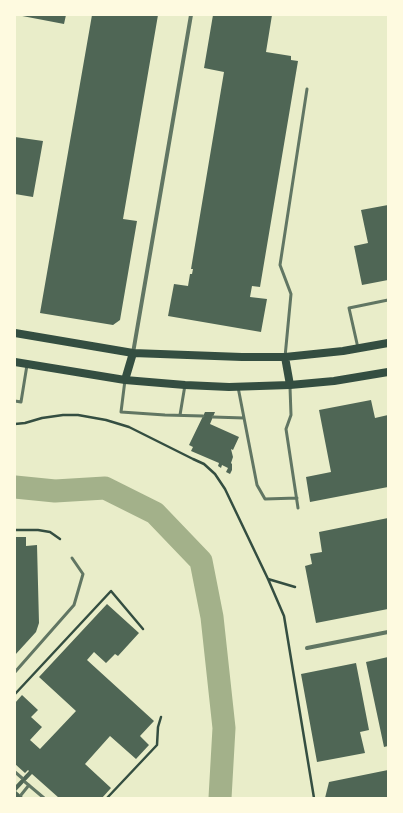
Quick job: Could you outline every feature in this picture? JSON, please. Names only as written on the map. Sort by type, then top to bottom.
[{"type":"main road","points":[[15,333],[133,353],[242,357],[285,357],[358,349],[388,343]]},
{"type":"main road","points":[[125,380],[133,353]]},
{"type":"main road","points":[[285,357],[290,385]]},
{"type":"main road","points":[[15,362],[125,380],[185,385],[238,387],[290,385],[334,381],[388,372]]},
{"type":"street","points":[[133,353],[191,15]]},
{"type":"street","points":[[307,648],[388,632]]},
{"type":"lane","points":[[285,357],[291,294],[280,265],[307,89]]},
{"type":"lane","points":[[358,349],[349,308],[388,300]]},
{"type":"lane","points":[[15,401],[21,402],[27,364]]},
{"type":"lane","points":[[125,380],[121,412],[203,416]]},
{"type":"lane","points":[[180,415],[185,385]]},
{"type":"lane","points":[[290,385],[291,415],[286,429],[298,508]]},
{"type":"lane","points":[[238,387],[257,485],[265,499],[297,498]]},
{"type":"lane","points":[[213,417],[244,418]]},
{"type":"lane","points":[[15,672],[74,605],[83,574],[72,558]]},
{"type":"lane","points":[[15,772],[22,778]]},
{"type":"lane","points":[[25,782],[44,798]]},
{"type":"lane","points":[[21,795],[29,785]]},
{"type":"path","points":[[15,424],[63,415],[78,415],[106,420],[129,427],[204,464],[216,474],[225,489],[284,616],[314,798]]},
{"type":"path","points":[[15,530],[38,530],[50,532],[60,539]]},
{"type":"path","points":[[268,579],[295,587]]},
{"type":"path","points":[[15,694],[111,591],[143,629]]},
{"type":"path","points":[[107,798],[157,745],[158,727],[161,717]]},
{"type":"building","points":[[17,15],[66,15],[64,24]]},
{"type":"building","points":[[92,15],[158,15],[123,219],[137,221],[120,320],[113,325],[40,313]]},
{"type":"building","points":[[213,15],[272,15],[266,52],[291,56],[291,60],[298,61],[260,287],[252,286],[250,297],[267,299],[261,332],[168,316],[174,284],[188,286],[190,274],[192,274],[193,269],[191,269],[224,72],[204,68]]},
{"type":"building","points":[[15,137],[43,141],[33,197],[15,194]]},
{"type":"building","points":[[388,205],[388,280],[362,285],[354,246],[368,243],[361,210]]},
{"type":"building","points":[[371,400],[375,418],[388,415],[388,487],[310,502],[306,477],[331,472],[319,410]]},
{"type":"building","points":[[205,412],[215,412],[210,424],[239,437],[233,450],[231,449],[233,457],[231,463],[232,470],[230,474],[226,472],[228,468],[222,465],[221,468],[218,466],[219,463],[191,451],[193,447],[189,445]]},
{"type":"building","points":[[388,518],[388,609],[316,623],[305,566],[312,564],[310,554],[322,552],[319,532]]},
{"type":"building","points":[[15,537],[26,537],[26,546],[37,545],[39,623],[36,632],[15,655]]},
{"type":"building","points":[[107,604],[139,633],[118,656],[115,654],[106,663],[94,652],[87,660],[154,721],[140,736],[149,745],[136,759],[110,736],[85,764],[111,788],[102,798],[59,798],[32,774],[16,791],[24,798],[15,798],[15,786],[29,771],[28,770],[25,773],[15,764],[15,703],[22,695],[38,710],[31,717],[42,727],[30,740],[40,749],[76,711],[39,677]]},
{"type":"building","points":[[388,657],[388,746],[384,747],[366,662]]},
{"type":"building","points":[[356,663],[369,730],[360,732],[365,753],[317,762],[301,674]]},
{"type":"building","points":[[388,770],[388,798],[325,798],[329,782]]},
{"type":"waterway","points":[[15,487],[55,491],[105,488],[155,513],[201,561],[212,617],[224,728],[220,798]]}]
